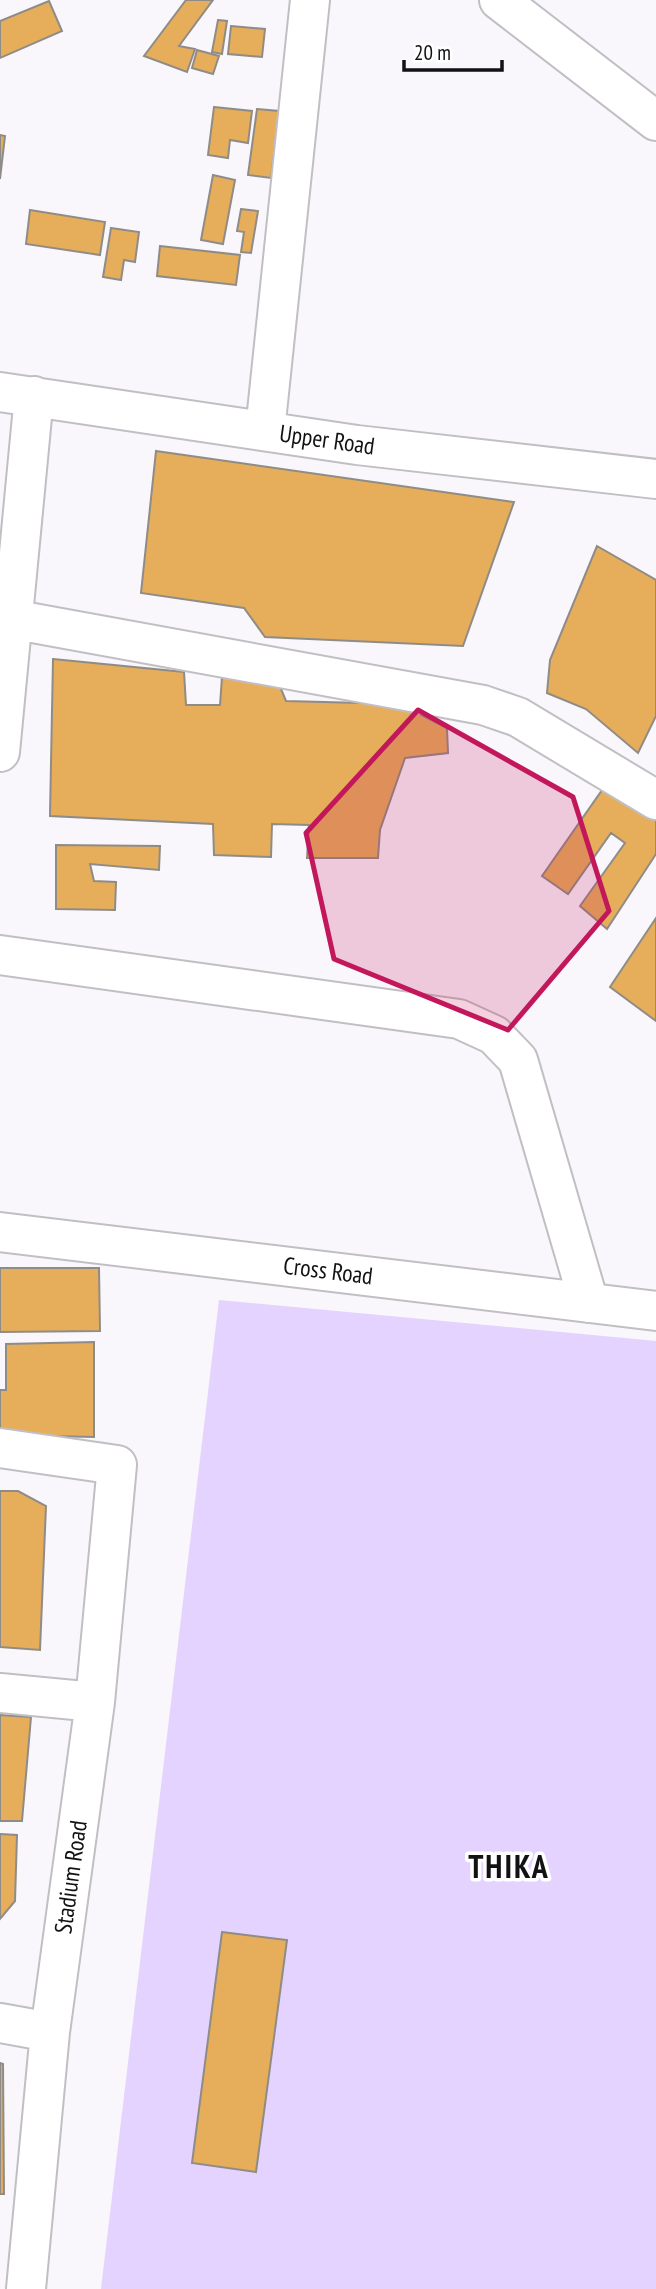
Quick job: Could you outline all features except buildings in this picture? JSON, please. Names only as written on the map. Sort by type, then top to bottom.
[{"type":"street","points":[[265,431],[310,0]]},
{"type":"street","points":[[499,0],[656,121]]},
{"type":"street","points":[[0,752],[12,619],[17,394]]},
{"type":"street","name":"Upper Road","points":[[17,394],[356,444],[656,479]]},
{"type":"street","points":[[12,619],[483,705],[518,717],[656,800]]},
{"type":"street","points":[[0,955],[459,1019],[495,1035],[518,1060],[589,1303]]},
{"type":"street","name":"Cross Road","points":[[0,1232],[656,1311]]},
{"type":"street","name":"Stadium Road","points":[[0,1448],[117,1465],[95,1702],[18,2272]]},
{"type":"street","points":[[0,1693],[95,1702]]},
{"type":"street","points":[[0,2023],[50,2032]]},
{"type":"highlighted area","points":[[418,710],[573,797],[609,911],[508,1030],[334,959],[306,833]]},
{"type":"shaded area","points":[[219,1300],[656,1341],[656,2289],[101,2289]]},
{"type":"district","name":"THIKA","points":[[509,1867]]}]
